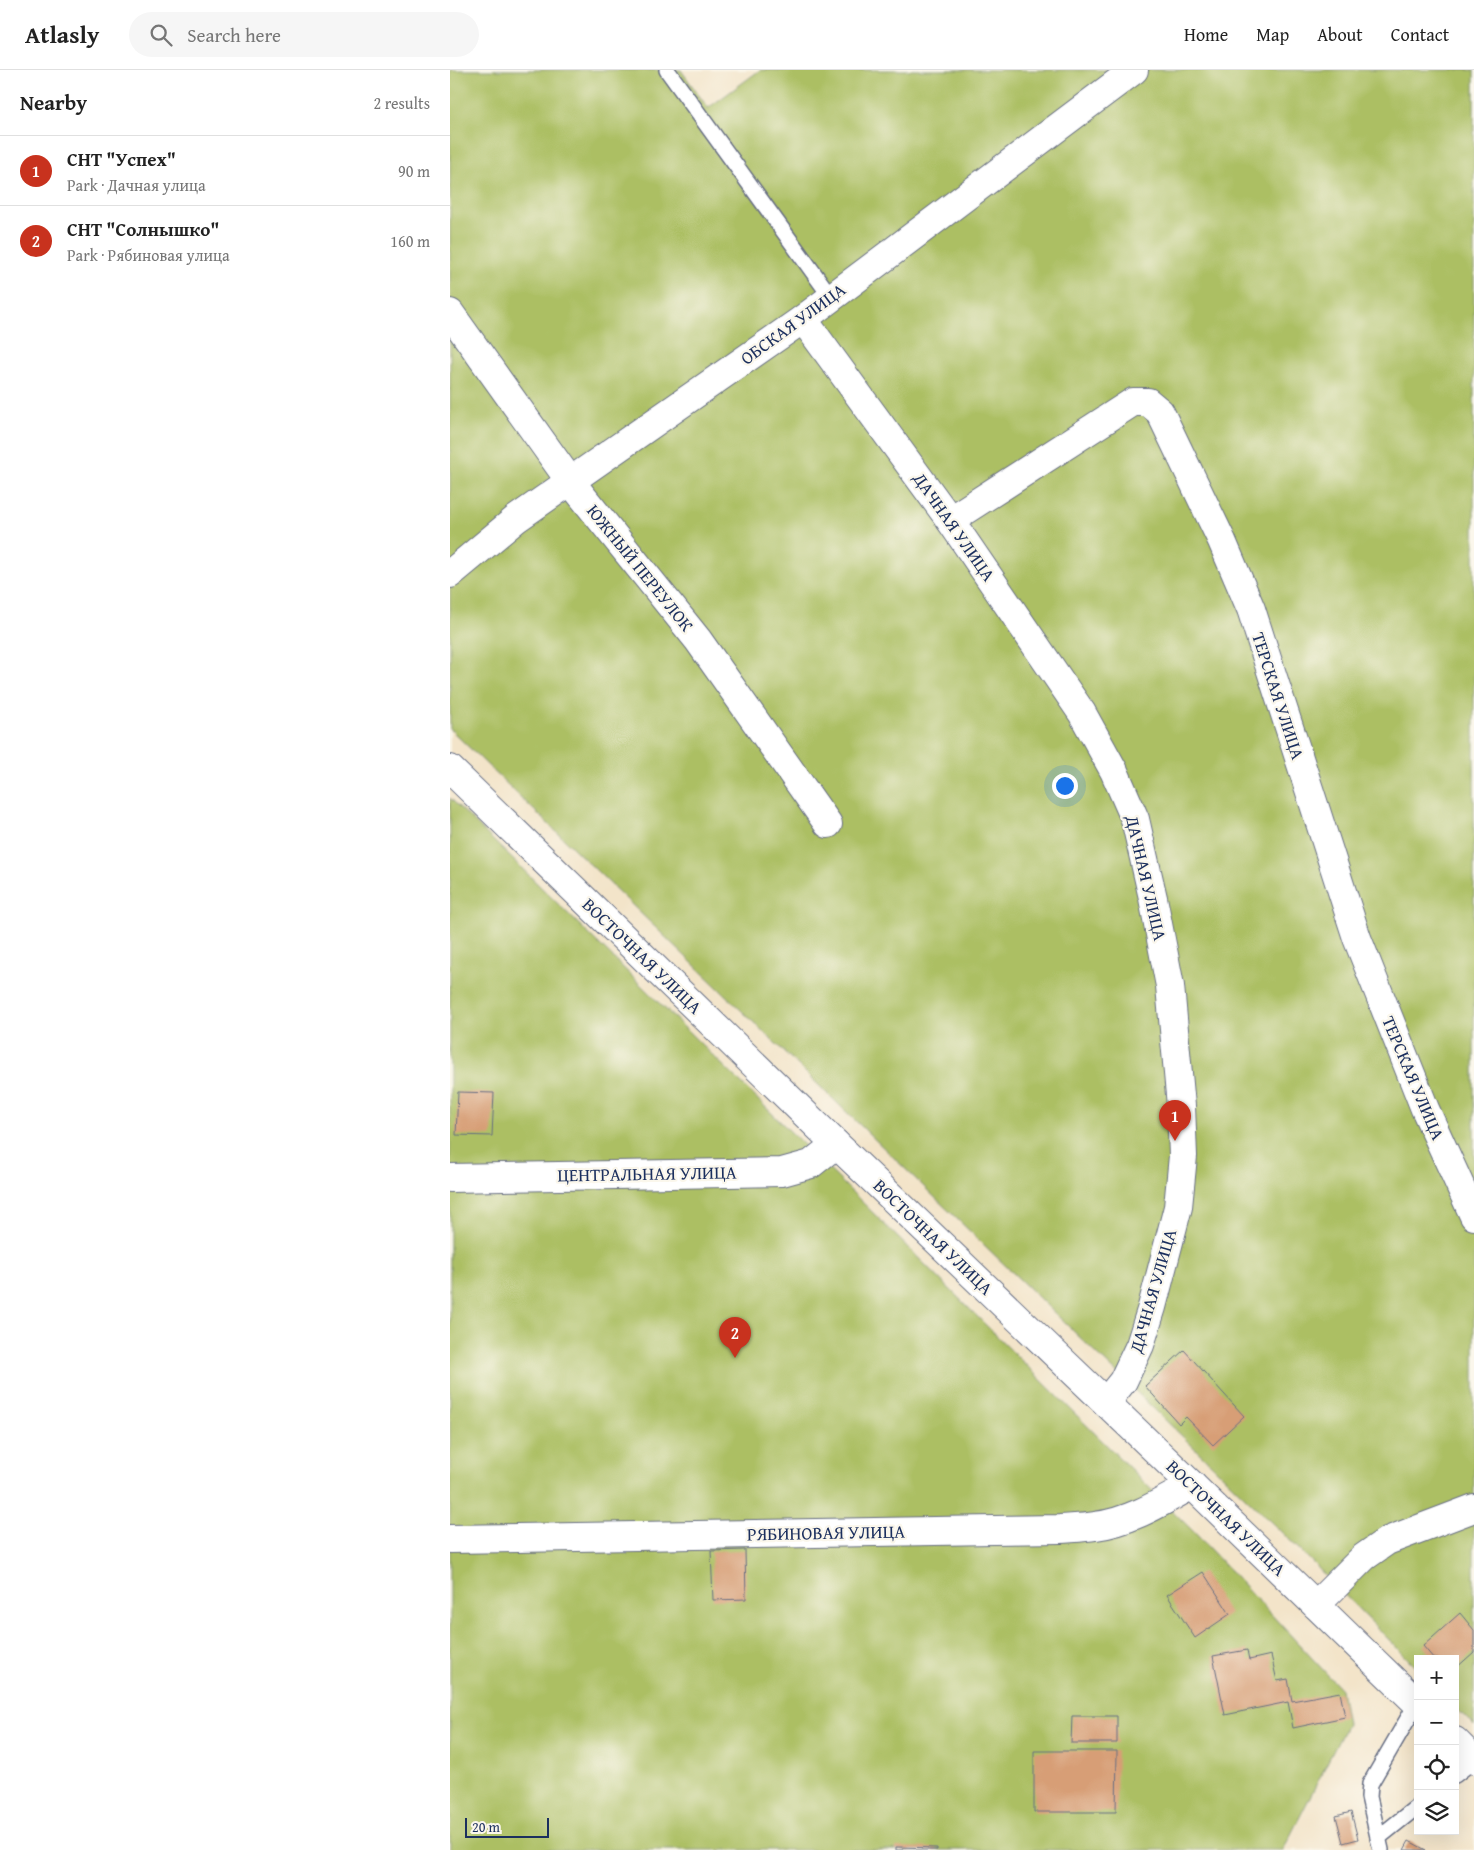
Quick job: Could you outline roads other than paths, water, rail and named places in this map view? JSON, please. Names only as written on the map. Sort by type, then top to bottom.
[{"type":"street","name":"ОБСКАЯ УЛИЦА","points":[[450,574],[516,519],[803,319],[1134,70]]},
{"type":"street","name":"ЮЖНЫЙ ПЕРЕУЛОК","points":[[450,313],[570,481],[698,640],[828,824]]},
{"type":"street","name":"ДАЧНАЯ УЛИЦА","points":[[803,319],[950,520],[1082,713],[1114,771],[1134,819],[1154,898],[1170,986],[1181,1106],[1183,1156],[1178,1207],[1152,1307],[1140,1345],[1123,1381],[1106,1402]]},
{"type":"street","name":"ТЕРСКАЯ УЛИЦА","points":[[950,520],[1133,402],[1148,402],[1160,412],[1222,541],[1251,609],[1357,938],[1425,1109],[1474,1216]]},
{"type":"street","name":"ВОСТОЧНАЯ УЛИЦА","points":[[450,769],[1414,1701]]},
{"type":"street","name":"ЦЕНТРАЛЬНАЯ УЛИЦА","points":[[450,1178],[782,1172],[811,1164],[836,1144]]},
{"type":"street","name":"РЯБИНОВАЯ УЛИЦА","points":[[450,1539],[1060,1529],[1097,1526],[1123,1520],[1157,1505],[1192,1485]]},
{"type":"street","points":[[1316,1605],[1364,1557],[1387,1541],[1474,1508]]},
{"type":"street","points":[[1459,1745],[1474,1760]]},
{"type":"lane","points":[[667,70],[831,298]]},
{"type":"lane","points":[[1380,1844],[1369,1797],[1370,1784],[1414,1709]]},
{"type":"lane","points":[[1459,1772],[1474,1760]]},
{"type":"lane","points":[[1380,1844],[1414,1810]]},
{"type":"place","name":"СНТ \"Успех\"","points":[[1175,1141]]},
{"type":"place","name":"СНТ \"Солнышко\"","points":[[735,1358]]}]
